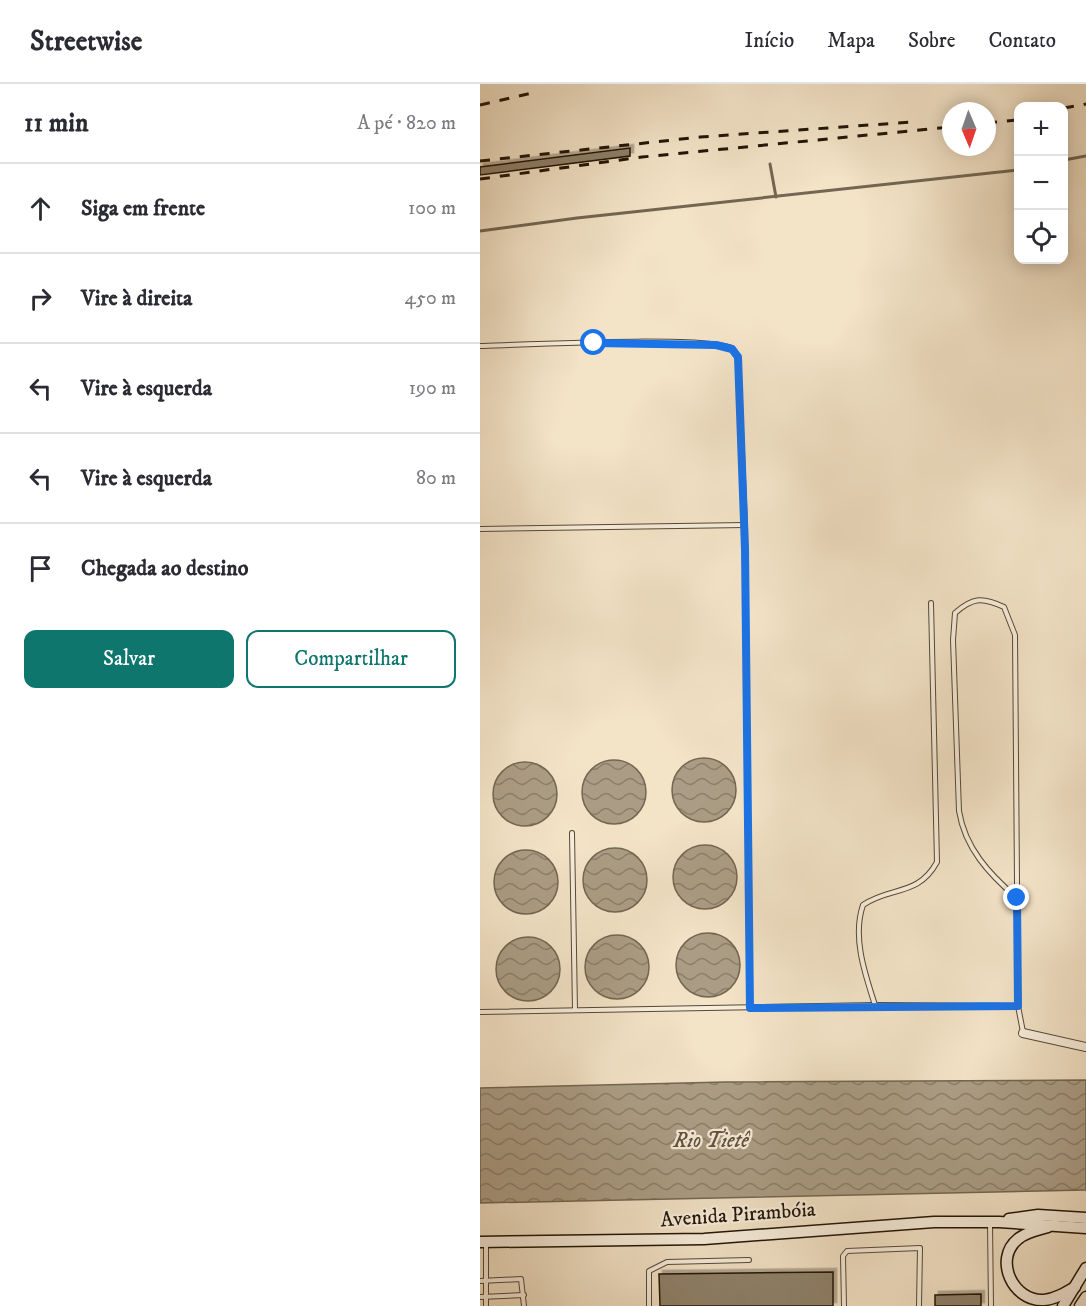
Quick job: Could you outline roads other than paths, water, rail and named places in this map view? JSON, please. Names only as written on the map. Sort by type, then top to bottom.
[{"type":"main road","points":[[995,1222],[1038,1215],[1086,1218]]},
{"type":"main road","points":[[995,1222],[1059,1224],[1086,1228]]},
{"type":"main road","name":"Avenida Pirambóia","points":[[483,1242],[704,1239],[900,1223],[995,1222]]},
{"type":"main road","points":[[1059,1224],[1027,1234],[1017,1240],[1007,1256],[1008,1277],[1022,1294],[1036,1299],[1054,1297],[1075,1287]]},
{"type":"main road","points":[[1063,1306],[1086,1268]]},
{"type":"main road","points":[[1080,1306],[1086,1297]]},
{"type":"street","points":[[1023,1033],[1086,1047]]},
{"type":"lane","points":[[480,346],[635,342],[716,345],[732,349],[738,357],[745,525],[750,1008]]},
{"type":"lane","points":[[480,529],[745,525]]},
{"type":"lane","points":[[1017,898],[995,879],[982,862],[962,830],[960,821],[955,613],[969,601],[990,600],[1005,606],[1015,635],[1018,1006],[1023,1033]]},
{"type":"lane","points":[[875,1005],[860,946],[859,927],[862,905],[871,899],[905,890],[924,881],[937,862],[931,603]]},
{"type":"lane","points":[[572,833],[575,1010]]},
{"type":"lane","points":[[480,1012],[875,1005],[1018,1006]]},
{"type":"lane","points":[[991,1306],[995,1222]]},
{"type":"lane","points":[[483,1242],[487,1281],[486,1306]]},
{"type":"lane","points":[[844,1306],[843,1257],[847,1251],[920,1248],[920,1306]]},
{"type":"lane","points":[[649,1306],[648,1271],[655,1266],[667,1262],[749,1260]]},
{"type":"lane","points":[[480,1281],[521,1279],[524,1306]]},
{"type":"lane","points":[[480,1297],[524,1295]]},
{"type":"water","points":[[704,758],[722,764],[730,772],[736,790],[730,808],[722,816],[704,822],[686,816],[678,808],[672,790],[678,772],[686,764]]},
{"type":"water","points":[[614,760],[632,766],[640,774],[646,792],[640,810],[632,818],[614,824],[596,818],[588,810],[582,792],[588,774],[596,766]]},
{"type":"water","points":[[525,762],[543,768],[551,776],[557,794],[551,812],[543,820],[525,826],[507,820],[499,812],[493,794],[499,776],[507,768]]},
{"type":"water","points":[[705,845],[723,851],[731,859],[737,877],[731,895],[723,903],[705,909],[687,903],[679,895],[673,877],[679,859],[687,851]]},
{"type":"water","points":[[615,848],[633,854],[641,862],[647,880],[641,898],[633,906],[615,912],[597,906],[589,898],[583,880],[589,862],[597,854]]},
{"type":"water","points":[[526,850],[544,856],[552,864],[558,882],[552,900],[544,908],[526,914],[508,908],[500,900],[494,882],[500,864],[508,856]]},
{"type":"water","points":[[708,933],[726,939],[734,947],[740,965],[734,983],[726,991],[708,997],[690,991],[682,983],[676,965],[682,947],[690,939]]},
{"type":"water","points":[[617,935],[635,941],[643,949],[649,967],[643,985],[635,993],[617,999],[599,993],[591,985],[585,967],[591,949],[599,941]]},
{"type":"water","points":[[528,937],[546,943],[554,951],[560,969],[554,987],[546,995],[528,1001],[510,995],[502,987],[496,969],[502,951],[510,943]]},
{"type":"water","name":"Rio Tietê","points":[[1086,1080],[1086,1190],[480,1203],[480,1088],[725,1082]]},
{"type":"waterway","points":[[1068,159],[1086,156]]},
{"type":"waterway","points":[[770,164],[776,197]]},
{"type":"waterway","points":[[480,231],[577,218],[1014,170]]},
{"type":"railway","points":[[480,105],[536,92]]},
{"type":"railway","points":[[1068,107],[1086,104]]},
{"type":"railway","points":[[996,122],[1014,120]]},
{"type":"railway","points":[[480,161],[700,137],[912,122]]},
{"type":"railway","points":[[480,179],[642,157],[942,128]]}]
